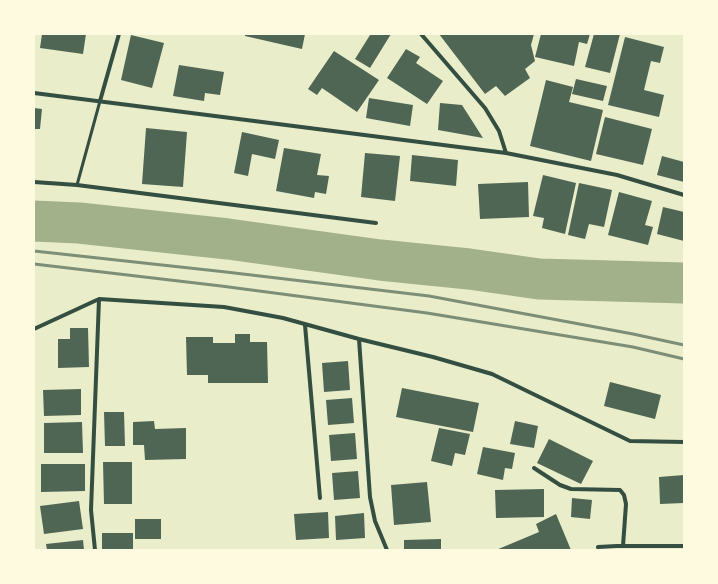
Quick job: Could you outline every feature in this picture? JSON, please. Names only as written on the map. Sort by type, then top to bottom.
[{"type":"street","points":[[100,101],[119,34]]},
{"type":"street","points":[[421,34],[485,108],[499,131],[506,153]]},
{"type":"street","points":[[34,93],[506,153],[617,174],[684,194]]},
{"type":"street","points":[[34,182],[77,185],[376,223]]},
{"type":"street","points":[[94,550],[91,510],[99,299]]},
{"type":"street","points":[[34,329],[99,299],[224,307],[283,318],[359,339],[433,356],[492,374],[630,441],[684,442]]},
{"type":"street","points":[[305,325],[320,498]]},
{"type":"street","points":[[359,339],[370,497],[375,521],[387,550]]},
{"type":"street","points":[[534,468],[560,485],[571,490],[620,490],[624,495],[626,504],[623,546]]},
{"type":"street","points":[[599,550],[598,547],[684,546]]},
{"type":"lane","points":[[77,185],[100,101]]},
{"type":"building","points":[[42,34],[86,34],[83,54],[40,48]]},
{"type":"building","points":[[245,34],[305,34],[302,49],[245,36]]},
{"type":"building","points":[[368,34],[391,34],[370,68],[355,59],[370,35]]},
{"type":"building","points":[[439,34],[534,34],[531,45],[535,61],[525,69],[530,78],[505,96],[496,86],[485,94]]},
{"type":"building","points":[[541,34],[590,34],[587,44],[579,42],[574,66],[535,57]]},
{"type":"building","points":[[594,34],[620,34],[610,73],[585,67]]},
{"type":"building","points":[[131,35],[164,43],[152,88],[121,80]]},
{"type":"building","points":[[625,37],[664,47],[660,63],[651,61],[644,90],[664,95],[659,117],[608,105]]},
{"type":"building","points":[[406,49],[420,57],[416,63],[443,81],[427,104],[387,78]]},
{"type":"building","points":[[334,51],[379,80],[357,112],[322,88],[317,95],[308,89]]},
{"type":"building","points":[[179,65],[224,72],[220,95],[205,93],[204,101],[173,96]]},
{"type":"building","points":[[576,79],[607,86],[603,101],[572,94]]},
{"type":"building","points":[[546,80],[573,87],[569,102],[603,110],[591,161],[530,146]]},
{"type":"building","points":[[369,98],[413,105],[410,126],[366,118]]},
{"type":"building","points":[[440,103],[462,105],[483,138],[438,130]]},
{"type":"building","points":[[34,108],[42,109],[40,129],[34,129]]},
{"type":"building","points":[[605,117],[652,129],[643,165],[596,154]]},
{"type":"building","points":[[146,128],[187,132],[183,187],[142,184]]},
{"type":"building","points":[[242,132],[279,140],[275,159],[252,154],[248,176],[234,173]]},
{"type":"building","points":[[284,148],[321,154],[317,175],[329,176],[326,194],[315,192],[314,198],[276,191]]},
{"type":"building","points":[[365,153],[400,156],[395,201],[361,197]]},
{"type":"building","points":[[412,155],[458,160],[456,186],[410,181]]},
{"type":"building","points":[[662,156],[684,162],[684,182],[657,175]]},
{"type":"building","points":[[543,175],[576,183],[565,234],[542,228],[544,218],[533,216]]},
{"type":"building","points":[[528,182],[529,217],[480,219],[478,184]]},
{"type":"building","points":[[579,183],[612,190],[604,227],[589,224],[585,239],[568,235]]},
{"type":"building","points":[[619,192],[652,201],[645,225],[653,227],[648,245],[608,235]]},
{"type":"building","points":[[663,207],[684,212],[684,241],[657,234]]},
{"type":"building","points":[[70,328],[88,328],[89,367],[58,368],[58,339],[70,339]]},
{"type":"building","points":[[235,334],[250,334],[250,342],[267,342],[268,383],[208,383],[208,375],[187,375],[186,337],[213,337],[213,343],[235,343]]},
{"type":"building","points":[[348,361],[350,390],[324,392],[322,363]]},
{"type":"building","points":[[610,382],[661,395],[655,419],[604,406]]},
{"type":"building","points":[[402,388],[479,403],[473,432],[396,417]]},
{"type":"building","points":[[81,389],[81,415],[44,416],[43,390]]},
{"type":"building","points":[[352,398],[354,423],[328,425],[326,400]]},
{"type":"building","points":[[104,412],[124,412],[125,446],[105,446]]},
{"type":"building","points":[[154,421],[155,429],[186,428],[186,459],[145,460],[144,445],[133,445],[133,422]]},
{"type":"building","points":[[515,421],[538,426],[534,448],[510,444]]},
{"type":"building","points":[[82,422],[83,453],[44,453],[44,423]]},
{"type":"building","points":[[439,428],[470,434],[465,455],[455,453],[452,466],[431,461]]},
{"type":"building","points":[[355,433],[357,459],[331,461],[329,435]]},
{"type":"building","points":[[549,439],[593,461],[581,484],[537,463]]},
{"type":"building","points":[[483,447],[515,453],[512,469],[505,468],[503,480],[477,474]]},
{"type":"building","points":[[103,462],[132,462],[132,504],[104,504]]},
{"type":"building","points":[[41,464],[85,464],[85,491],[41,492]]},
{"type":"building","points":[[358,471],[360,498],[334,500],[332,473]]},
{"type":"building","points":[[684,475],[684,503],[660,504],[659,477]]},
{"type":"building","points":[[427,482],[431,522],[394,525],[391,485]]},
{"type":"building","points":[[544,489],[544,517],[496,518],[495,490]]},
{"type":"building","points":[[572,498],[592,500],[590,519],[571,517]]},
{"type":"building","points":[[79,501],[83,529],[44,534],[40,506]]},
{"type":"building","points":[[328,512],[329,538],[296,540],[294,514]]},
{"type":"building","points":[[364,513],[365,538],[336,540],[335,516]]},
{"type":"building","points":[[556,514],[571,550],[496,550],[539,532],[536,524]]},
{"type":"building","points":[[135,519],[161,519],[161,539],[135,539]]},
{"type":"building","points":[[102,533],[133,533],[133,550],[102,550]]},
{"type":"building","points":[[441,539],[441,550],[404,550],[404,540]]},
{"type":"building","points":[[83,540],[84,550],[47,550],[46,544]]},
{"type":"waterway","points":[[34,221],[79,223],[228,239],[380,260],[469,269],[539,279],[684,283]]},
{"type":"railway","points":[[34,251],[429,296],[684,345]]},
{"type":"railway","points":[[34,264],[221,286],[427,313],[633,347],[684,359]]}]
